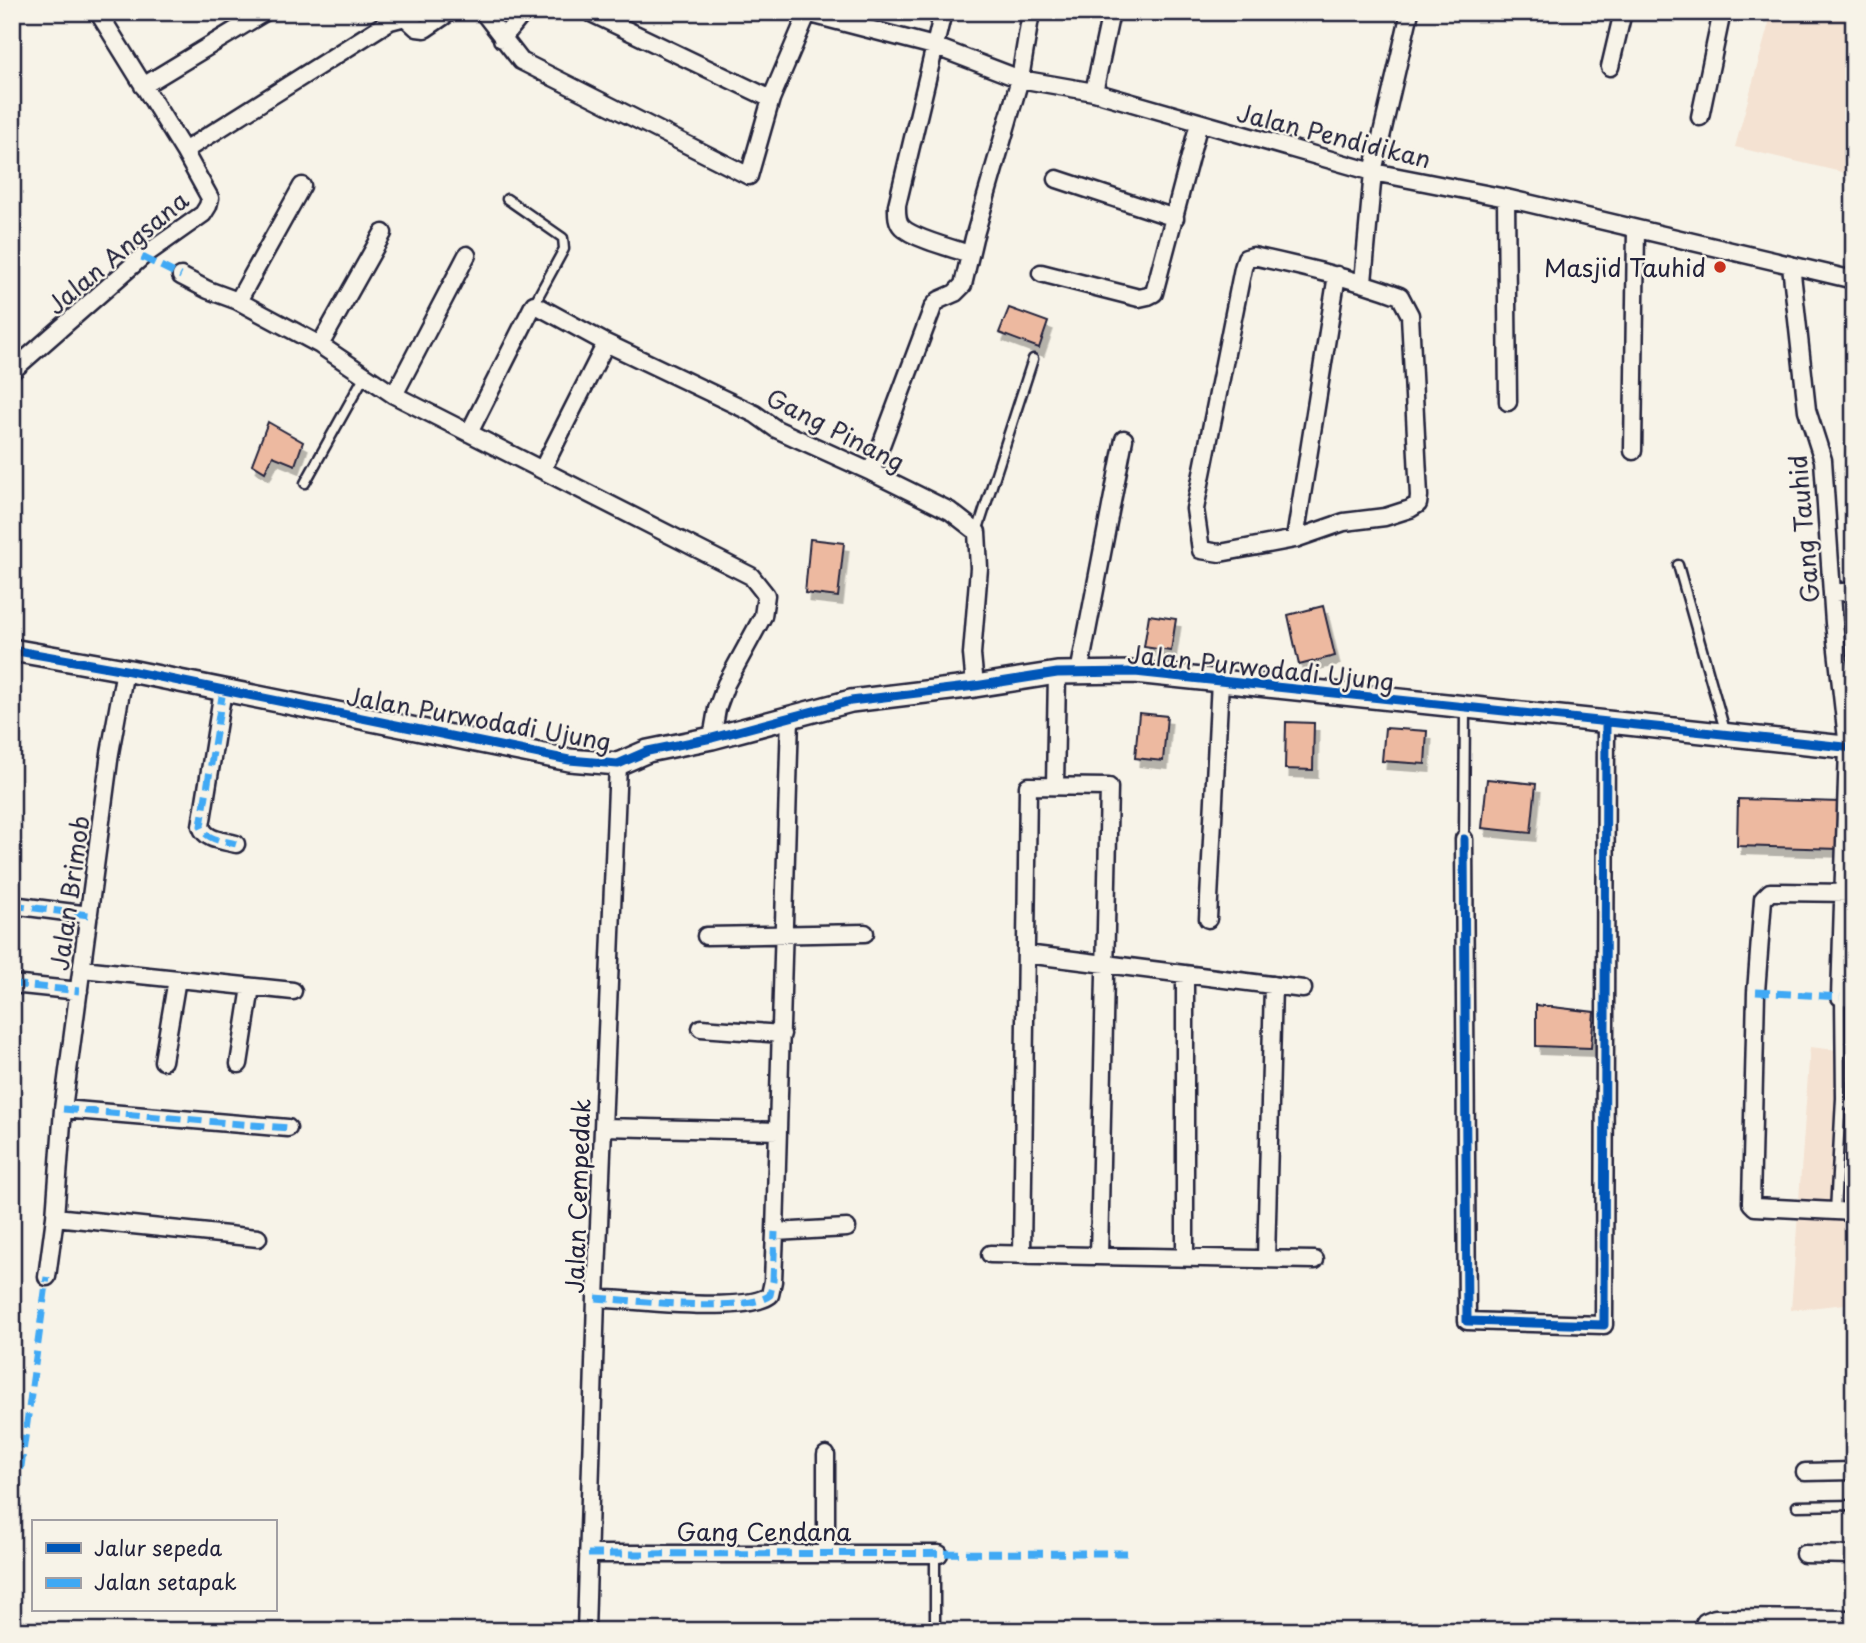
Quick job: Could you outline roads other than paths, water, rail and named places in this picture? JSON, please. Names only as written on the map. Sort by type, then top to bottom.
[{"type":"street","name":"Jalan Angsana","points":[[12,371],[142,257],[203,214],[210,198],[184,151],[97,12]]},
{"type":"street","points":[[142,86],[265,12]]},
{"type":"street","points":[[184,151],[390,21],[405,18],[417,28],[425,29],[450,12]]},
{"type":"street","points":[[483,12],[521,61],[749,176],[771,99],[806,13]]},
{"type":"street","points":[[502,39],[524,12]]},
{"type":"street","points":[[589,12],[771,99]]},
{"type":"street","points":[[943,12],[897,205],[898,218],[902,227],[920,237],[970,254]]},
{"type":"street","points":[[871,472],[933,307],[963,285],[1020,79],[1031,12]]},
{"type":"street","points":[[1094,92],[1111,12]]},
{"type":"street","points":[[1363,282],[1373,172],[1410,12]]},
{"type":"street","points":[[1610,66],[1623,12]]},
{"type":"street","points":[[1700,117],[1722,12]]},
{"type":"street","name":"Jalan Pendidikan","points":[[806,13],[934,46],[1020,79],[1094,92],[1373,172],[1506,198],[1854,280]]},
{"type":"street","points":[[1041,273],[1139,298],[1154,293],[1199,123]]},
{"type":"street","points":[[1057,179],[1175,218]]},
{"type":"street","points":[[238,300],[302,186]]},
{"type":"street","points":[[1506,198],[1508,402]]},
{"type":"street","points":[[1633,451],[1636,229]]},
{"type":"street","points":[[320,345],[383,233]]},
{"type":"street","points":[[394,395],[467,255]]},
{"type":"street","points":[[1253,256],[1363,282],[1400,296],[1410,315],[1418,504],[1385,517],[1343,522],[1295,539],[1220,553],[1201,551],[1195,509],[1246,258],[1253,256]]},
{"type":"street","name":"Gang Tauhid","points":[[1791,265],[1807,410],[1823,460],[1832,593],[1851,748],[1847,997]]},
{"type":"street","points":[[1295,539],[1337,275]]},
{"type":"street","points":[[181,276],[208,290],[238,300],[320,345],[394,395],[751,576],[766,595],[763,616],[726,684],[717,709],[712,738]]},
{"type":"street","points":[[469,433],[534,304]]},
{"type":"street","name":"Gang Pinang","points":[[534,304],[606,343],[755,414],[776,429],[950,511],[977,532]]},
{"type":"street","points":[[542,470],[606,343]]},
{"type":"street","points":[[1079,673],[1125,439]]},
{"type":"street","points":[[975,686],[972,654],[979,568],[977,532]]},
{"type":"street","points":[[1832,593],[1854,592]]},
{"type":"street","name":"Jalan Purwodadi Ujung","points":[[12,650],[125,670],[569,760],[618,764],[648,751],[712,738],[851,701],[1057,673],[1135,672],[1851,748]]},
{"type":"street","name":"Jalan Brimob","points":[[47,1278],[55,1217],[62,1116],[110,753],[125,670]]},
{"type":"street","points":[[1055,786],[1057,673]]},
{"type":"street","points":[[1208,919],[1220,681]]},
{"type":"street","points":[[223,690],[201,826],[207,837],[236,844]]},
{"type":"street","points":[[596,1298],[716,1305],[764,1300],[770,1295],[773,1281],[782,1034],[790,717]]},
{"type":"street","points":[[1464,839],[1467,1321],[1604,1325],[1606,722]]},
{"type":"street","name":"Jalan Cempedak","points":[[586,1631],[596,1298],[618,764]]},
{"type":"street","points":[[1022,1255],[1028,786],[1055,786],[1109,787],[1099,1256]]},
{"type":"street","points":[[1849,892],[1770,892],[1763,899],[1756,992],[1751,1203],[1755,1207],[1854,1212]]},
{"type":"street","points":[[12,905],[89,915]]},
{"type":"street","points":[[706,936],[865,933]]},
{"type":"street","points":[[1026,954],[1303,989]]},
{"type":"street","points":[[82,969],[293,991]]},
{"type":"street","points":[[1185,974],[1185,1257]]},
{"type":"street","points":[[163,1061],[177,979]]},
{"type":"street","points":[[12,984],[79,991]]},
{"type":"street","points":[[1266,1259],[1273,985]]},
{"type":"street","points":[[239,1064],[251,987]]},
{"type":"street","points":[[701,1028],[782,1034]]},
{"type":"street","points":[[62,1116],[288,1128]]},
{"type":"street","points":[[603,1127],[778,1131]]},
{"type":"street","points":[[55,1217],[258,1238]]},
{"type":"street","points":[[775,1232],[847,1228]]},
{"type":"street","points":[[990,1254],[1315,1260]]},
{"type":"street","points":[[826,1455],[826,1554]]},
{"type":"street","points":[[1805,1472],[1854,1471]]},
{"type":"street","name":"Gang Cendana","points":[[588,1554],[937,1554]]},
{"type":"street","points":[[1804,1554],[1854,1555]]},
{"type":"street","points":[[1701,1631],[1705,1622],[1715,1618],[1784,1625],[1854,1619]]},
{"type":"lane","points":[[507,199],[563,238],[565,243],[534,304]]},
{"type":"lane","points":[[977,532],[1033,359]]},
{"type":"lane","points":[[305,483],[365,375]]},
{"type":"lane","points":[[1678,565],[1727,735]]},
{"type":"lane","points":[[1464,839],[1465,706]]},
{"type":"lane","points":[[1835,1212],[1847,997]]},
{"type":"lane","points":[[1840,1104],[1854,1105]]},
{"type":"lane","points":[[1797,1506],[1854,1505]]},
{"type":"lane","points":[[935,1627],[937,1554]]},
{"type":"place","name":"Masjid Tauhid","points":[[1720,267]]}]
